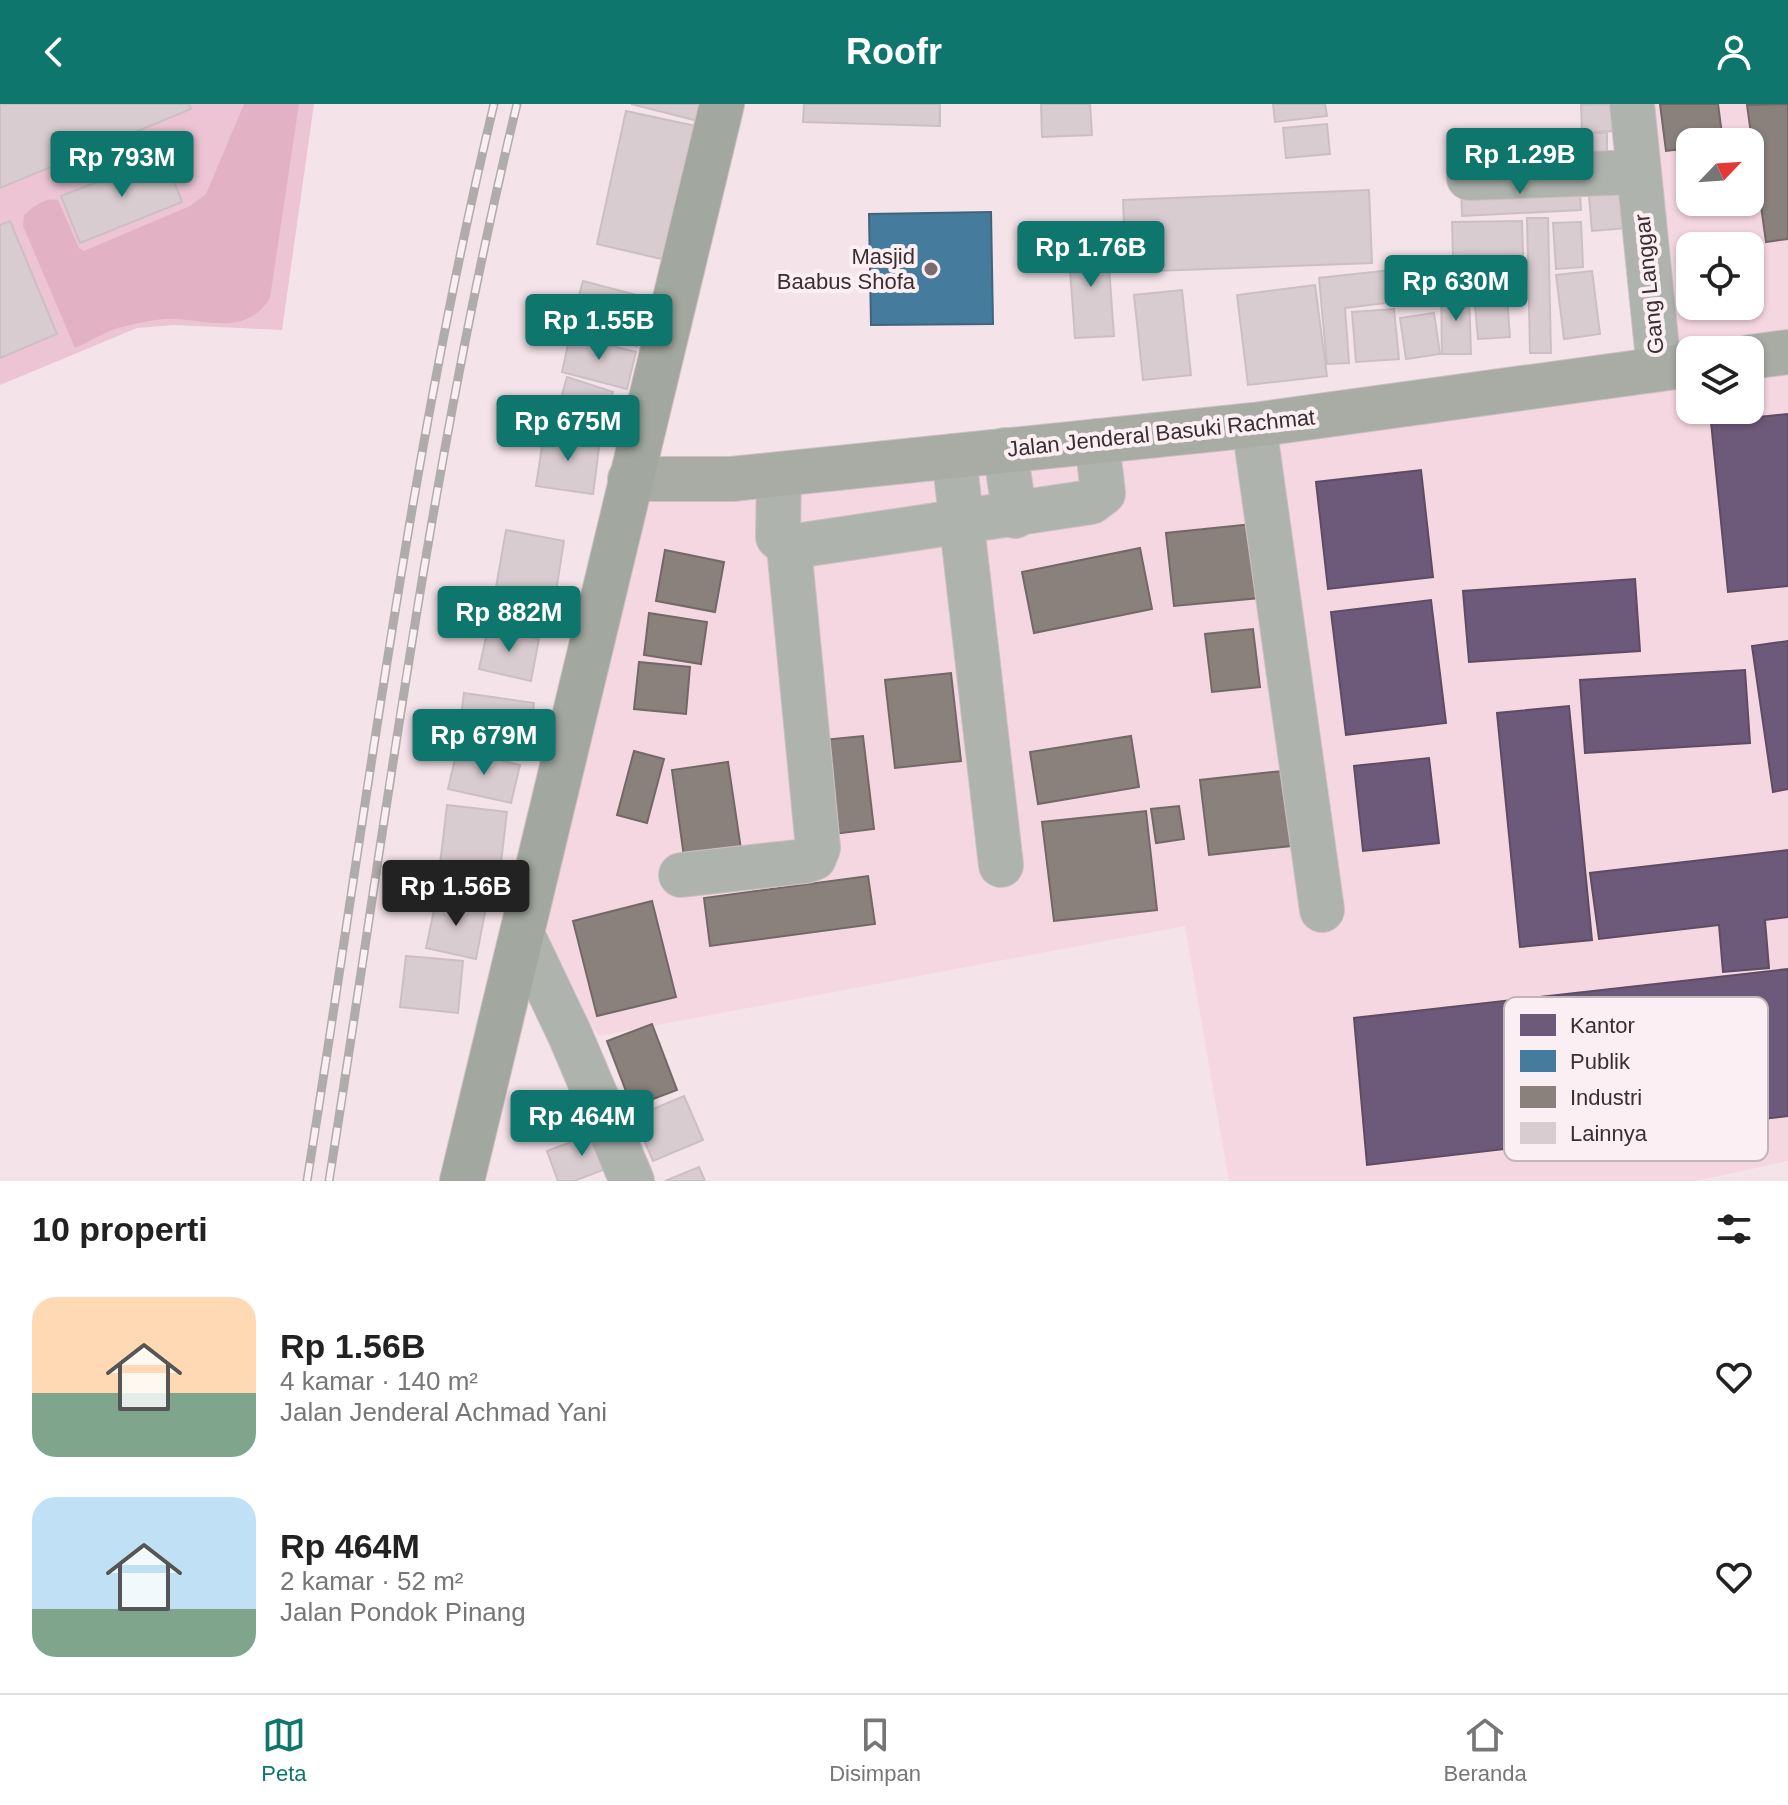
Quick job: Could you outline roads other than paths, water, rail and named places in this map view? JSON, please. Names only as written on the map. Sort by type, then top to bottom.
[{"type":"highway","points":[[462,1181],[722,104]]},
{"type":"main road","points":[[1764,355],[1788,352]]},
{"type":"main road","name":"Jalan Jenderal Basuki Rachmat","points":[[630,479],[732,479],[779,475],[1254,425],[1674,366]]},
{"type":"street","name":"Gang Langgar","points":[[1632,104],[1639,172],[1674,366]]},
{"type":"street","points":[[1469,178],[1639,172]]},
{"type":"street","points":[[1254,425],[1322,910]]},
{"type":"street","points":[[789,547],[1075,507],[1103,493],[1097,441]]},
{"type":"street","points":[[1005,450],[1015,516]]},
{"type":"street","points":[[954,456],[1001,865]]},
{"type":"street","points":[[681,875],[806,861],[814,858],[818,848],[789,547],[778,537],[779,475]]},
{"type":"street","points":[[522,934],[570,1035],[632,1181]]},
{"type":"railway","points":[[307,1181],[413,505],[464,237],[494,104]]},
{"type":"railway","points":[[329,1181],[435,506],[459,371],[517,104]]},
{"type":"place","name":"Masjid Baabus Shofa","points":[[931,269]]}]
